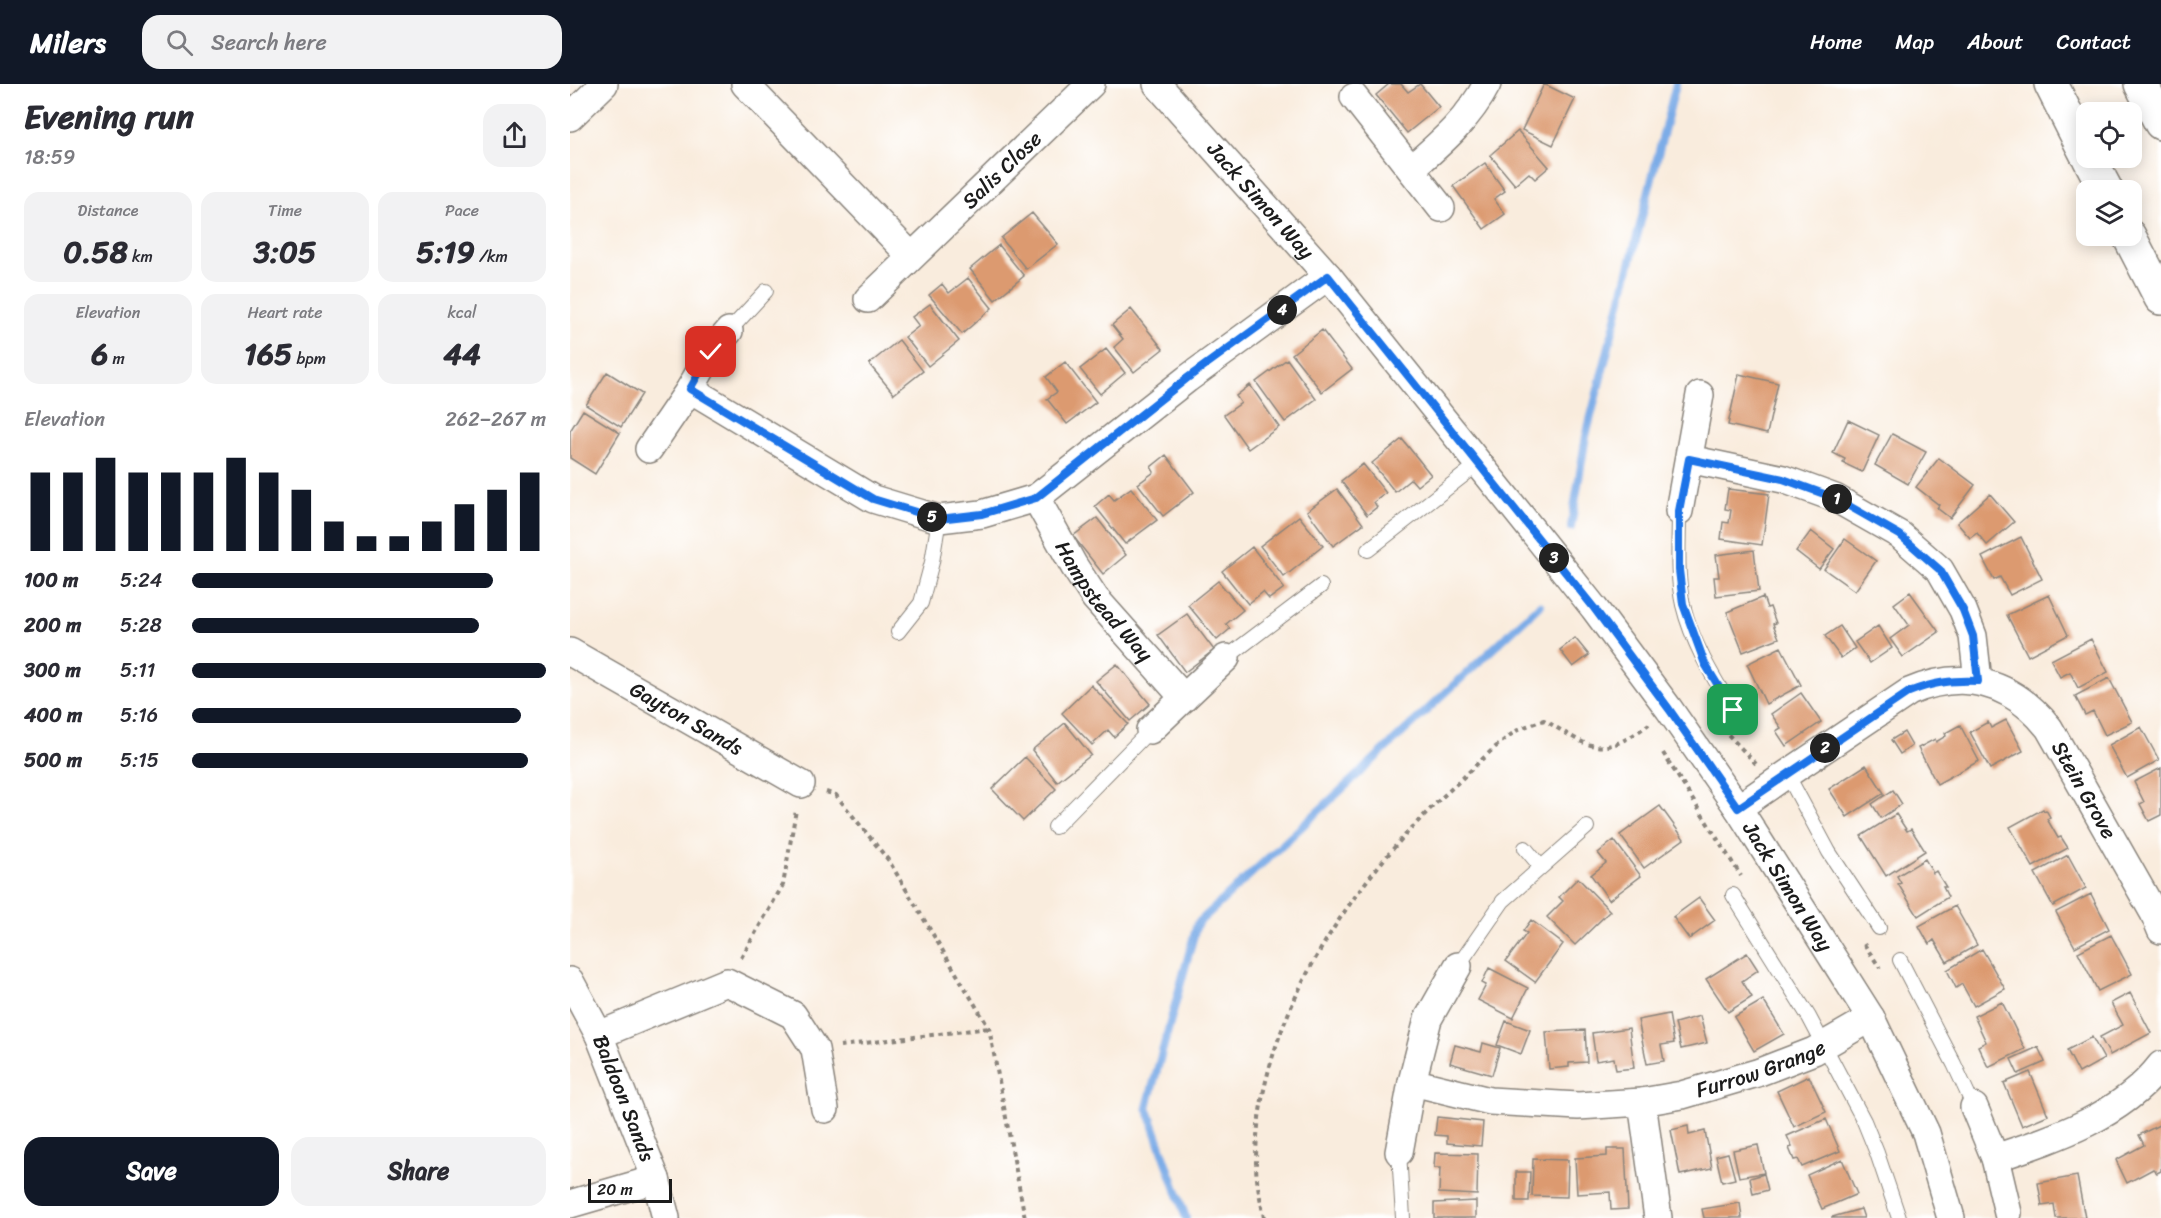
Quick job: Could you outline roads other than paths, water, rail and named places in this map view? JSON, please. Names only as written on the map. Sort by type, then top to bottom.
[{"type":"highway","points":[[2051,84],[2076,133]]},
{"type":"highway","points":[[2141,84],[2161,123]]},
{"type":"highway","points":[[2134,246],[2161,298]]},
{"type":"street","points":[[570,117],[604,84]]},
{"type":"street","points":[[745,84],[911,256]]},
{"type":"street","name":"Salis Close","points":[[868,299],[1091,84]]},
{"type":"street","name":"Jack Simon Way","points":[[1156,84],[1328,276],[1594,608],[1669,709],[1738,808],[1871,1018],[1926,1133],[1951,1218]]},
{"type":"street","points":[[1412,169],[1453,133],[1487,84]]},
{"type":"street","points":[[1354,98],[1441,208]]},
{"type":"street","points":[[690,389],[873,499],[939,519],[982,514],[1036,498],[1186,379],[1328,276]]},
{"type":"street","points":[[649,449],[690,389],[711,352],[729,331]]},
{"type":"street","points":[[1679,511],[1700,395]]},
{"type":"street","points":[[1689,459],[1783,479],[1835,498],[1900,535],[1940,570],[1963,610],[1973,636],[1978,681]]},
{"type":"street","name":"Hampstead Way","points":[[1036,498],[1074,566],[1095,598],[1184,698]]},
{"type":"street","name":"Gayton Sands","points":[[570,652],[801,784]]},
{"type":"street","points":[[1150,730],[1227,658]]},
{"type":"street","name":"Stein Grove","points":[[1738,808],[1909,692],[1928,684],[1952,680],[1978,681],[2011,692],[2049,728],[2154,913],[2161,930]]},
{"type":"street","points":[[1399,1152],[1412,1082],[1428,1019],[1458,966]]},
{"type":"street","name":"Baldoon Sands","points":[[570,981],[599,1035],[656,1179],[666,1218]]},
{"type":"street","points":[[599,1035],[727,982],[793,1015],[815,1049],[825,1109]]},
{"type":"street","name":"Furrow Grange","points":[[1412,1082],[1490,1101],[1578,1107],[1642,1102],[1682,1095],[1756,1073],[1823,1046],[1871,1018]]},
{"type":"street","points":[[1995,1158],[2049,1140],[2094,1120],[2121,1102],[2153,1075],[2161,1065]]},
{"type":"street","points":[[1642,1102],[1658,1218]]},
{"type":"street","points":[[1974,1107],[1995,1158],[2009,1215]]},
{"type":"street","points":[[570,1204],[656,1179]]},
{"type":"lane","points":[[729,331],[766,291]]},
{"type":"lane","points":[[1368,550],[1478,464]]},
{"type":"lane","points":[[1679,511],[1679,570],[1683,604],[1705,664],[1733,710]]},
{"type":"lane","points":[[898,632],[921,603],[932,562],[939,519]]},
{"type":"lane","points":[[1227,658],[1321,586]]},
{"type":"lane","points":[[1054,827],[1150,730]]},
{"type":"lane","points":[[1787,774],[1829,852],[1879,928]]},
{"type":"lane","points":[[1458,966],[1503,901],[1540,866],[1587,827]]},
{"type":"lane","points":[[1525,848],[1540,866]]},
{"type":"lane","points":[[1733,895],[1809,1017],[1864,1121],[1899,1218]]},
{"type":"lane","points":[[1900,960],[1974,1107]]},
{"type":"lane","points":[[1399,1152],[1403,1218]]},
{"type":"waterway","points":[[1571,527],[1586,436],[1676,84]]},
{"type":"waterway","points":[[1186,1218],[1147,1107],[1197,924],[1540,605]]}]
